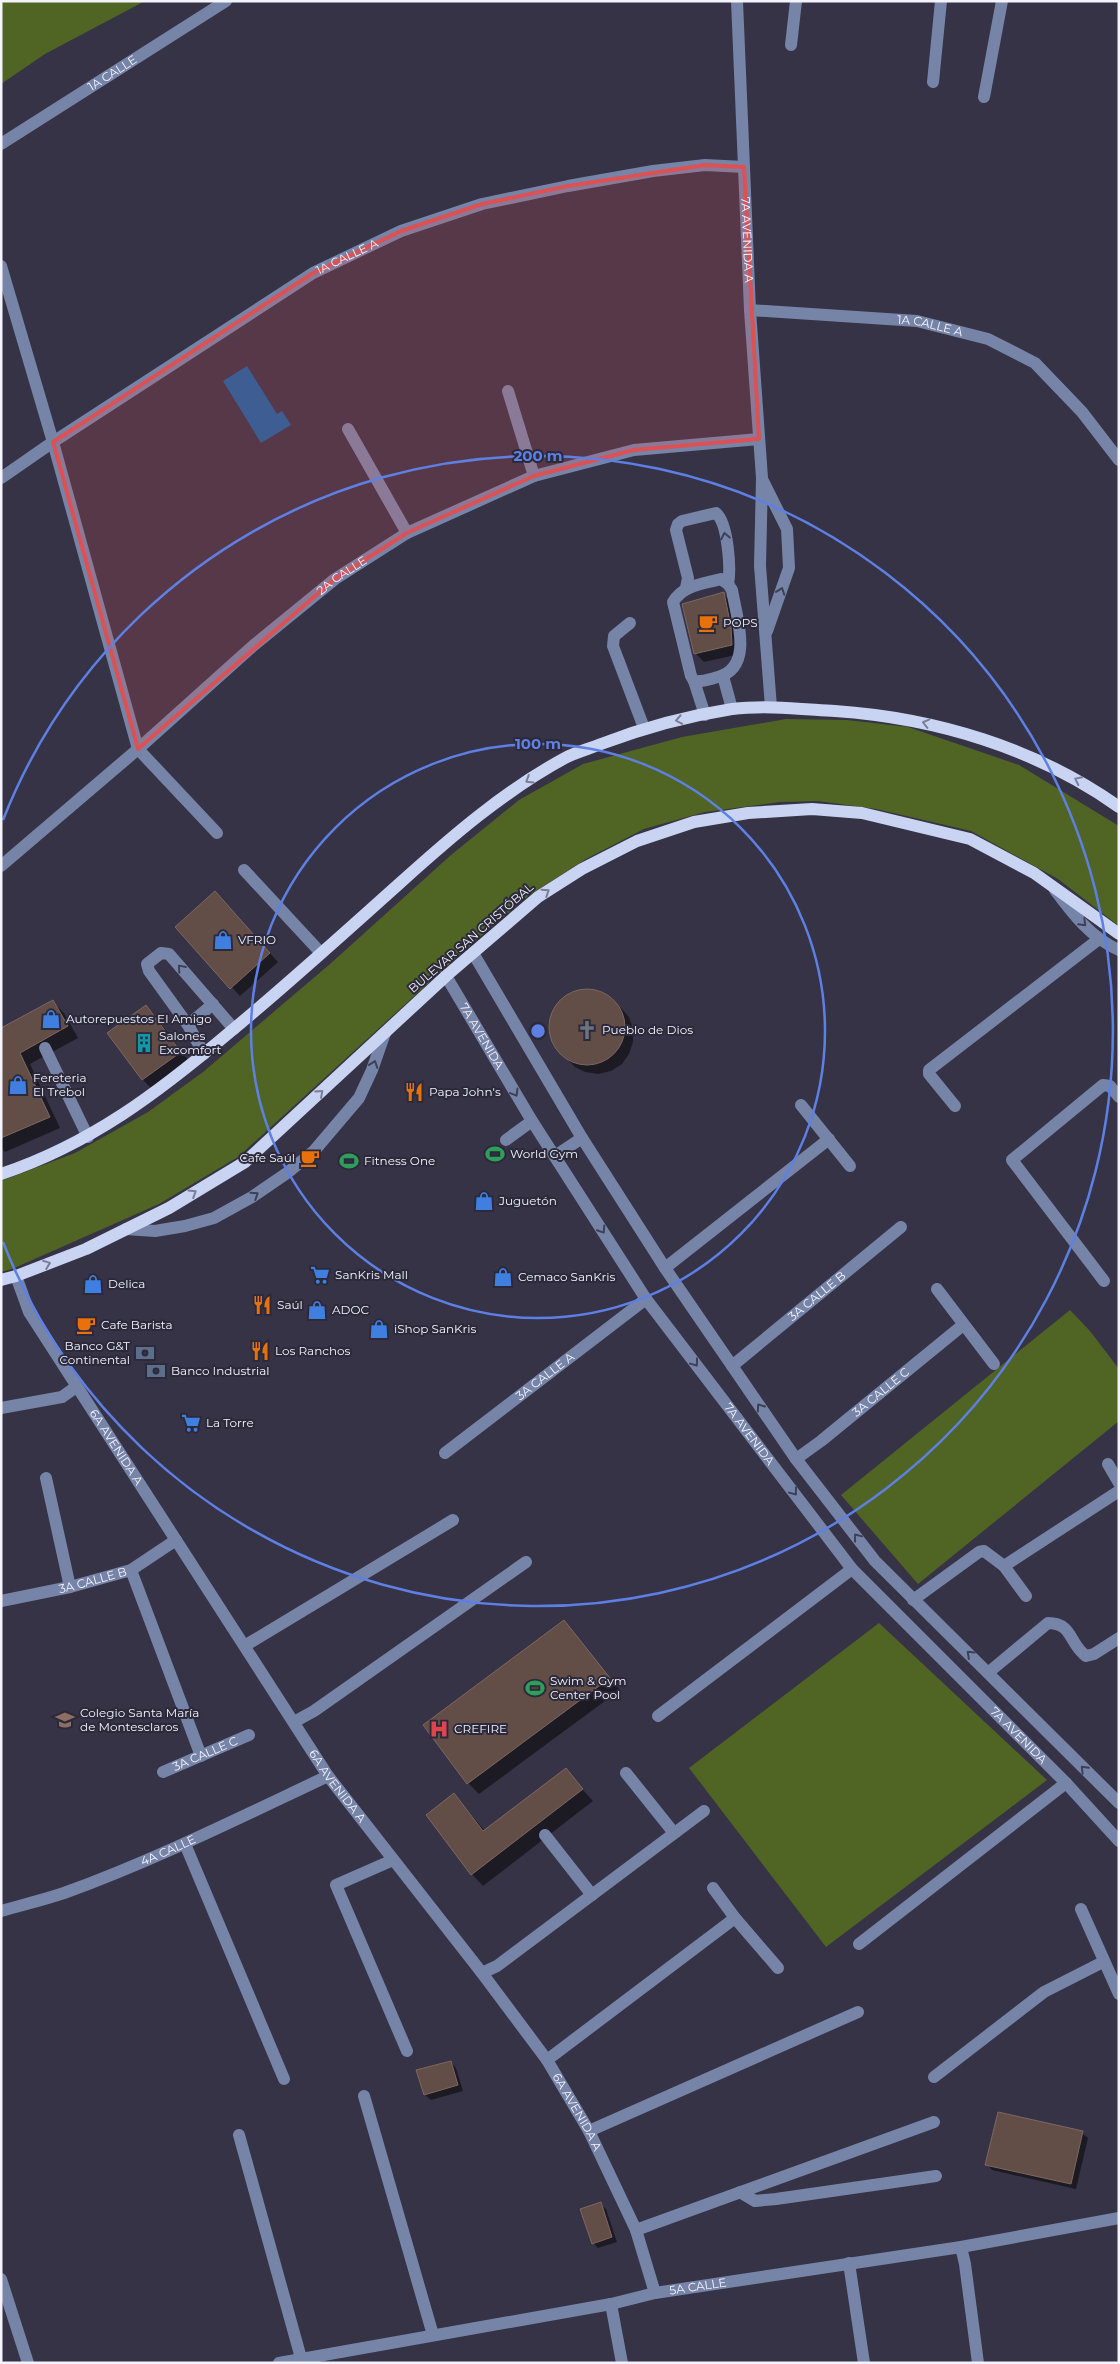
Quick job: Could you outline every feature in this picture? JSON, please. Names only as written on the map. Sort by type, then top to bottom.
[{"type":"main road","points":[[1,1174],[23,1167],[88,1137],[130,1112],[179,1076],[443,844],[502,797],[566,757],[644,728],[732,709],[771,707],[910,719],[966,733],[1024,754],[1088,785],[1119,807]]},
{"type":"main road","name":"BULEVAR SAN CRISTÓBAL","points":[[1,1280],[86,1249],[169,1208],[245,1162],[446,976],[538,897],[582,869],[638,840],[694,822],[748,813],[812,809],[862,813],[970,839],[1034,873],[1119,934]]},
{"type":"street","name":"1A CALLE","points":[[1,144],[226,1]]},
{"type":"street","name":"7A AVENIDA A","points":[[736,1],[750,310],[762,478],[760,566],[771,707]]},
{"type":"street","points":[[791,45],[796,1]]},
{"type":"street","points":[[933,82],[941,1]]},
{"type":"street","points":[[984,97],[1002,1]]},
{"type":"street","name":"1A CALLE A","points":[[1,478],[53,442],[313,273],[402,231],[482,204],[568,186],[653,171],[705,165],[744,167]]},
{"type":"street","points":[[1,266],[53,442],[138,749],[217,833]]},
{"type":"street","name":"1A CALLE A","points":[[750,310],[917,321],[988,339],[1035,363],[1082,412],[1119,460]]},
{"type":"street","points":[[508,391],[534,476]]},
{"type":"street","points":[[348,429],[407,533]]},
{"type":"street","name":"2A CALLE","points":[[1,866],[138,749],[254,644],[328,585],[407,533],[534,476],[634,450],[759,439]]},
{"type":"street","name":"7A AVENIDA A","points":[[762,478],[787,529],[789,568],[765,637]]},
{"type":"street","points":[[686,588],[688,578],[676,530],[678,524],[682,521],[716,513],[722,521],[731,568],[728,584]]},
{"type":"street","points":[[694,681],[723,676],[737,663],[741,648],[732,590],[728,584],[721,580],[686,588],[678,594],[673,602],[691,676],[705,715]]},
{"type":"street","points":[[630,623],[614,636],[613,646],[636,702],[644,728]]},
{"type":"street","points":[[723,676],[732,709]]},
{"type":"street","points":[[244,870],[321,953]]},
{"type":"street","points":[[1054,888],[1071,910],[1098,938],[1119,950]]},
{"type":"street","points":[[955,1106],[929,1074],[929,1070],[1098,938]]},
{"type":"street","points":[[204,1054],[188,1025],[149,971],[147,964],[161,953],[169,954],[234,1029]]},
{"type":"street","name":"7A AVENIDA","points":[[472,953],[582,1138],[665,1268],[796,1458],[876,1561],[913,1600],[1119,1803]]},
{"type":"street","name":"7A AVENIDA","points":[[446,976],[532,1121],[646,1299],[852,1569],[1066,1783],[1119,1841]]},
{"type":"street","points":[[188,1025],[213,1004]]},
{"type":"street","points":[[126,1229],[154,1231],[185,1226],[214,1218],[252,1197],[287,1173],[314,1151],[358,1098],[372,1070],[385,1033]]},
{"type":"street","points":[[44,1048],[88,1137]]},
{"type":"street","points":[[1104,1281],[1012,1160],[1103,1085],[1110,1086],[1119,1097]]},
{"type":"street","points":[[801,1105],[850,1166]]},
{"type":"street","points":[[506,1140],[532,1121]]},
{"type":"street","points":[[555,1156],[582,1138]]},
{"type":"street","points":[[665,1268],[829,1139]]},
{"type":"street","name":"3A CALLE B","points":[[732,1366],[901,1227]]},
{"type":"street","name":"6A AVENIDA A","points":[[16,1276],[29,1312],[246,1645],[328,1776],[482,1973],[547,2060],[589,2131],[636,2230],[655,2293]]},
{"type":"street","points":[[937,1289],[994,1364]]},
{"type":"street","name":"3A CALLE A","points":[[445,1453],[646,1299]]},
{"type":"street","name":"3A CALLE C","points":[[796,1458],[822,1441],[963,1325]]},
{"type":"street","points":[[1,1408],[62,1396],[76,1386]]},
{"type":"street","points":[[1108,1464],[1119,1483]]},
{"type":"street","points":[[46,1478],[70,1587]]},
{"type":"street","points":[[1004,1566],[1119,1490]]},
{"type":"street","points":[[246,1645],[453,1520]]},
{"type":"street","name":"3A CALLE B","points":[[1,1601],[70,1587],[131,1570],[176,1540]]},
{"type":"street","points":[[913,1600],[979,1552],[988,1553],[1004,1566],[1026,1596]]},
{"type":"street","points":[[294,1722],[314,1711],[526,1562]]},
{"type":"street","points":[[658,1716],[852,1569]]},
{"type":"street","points":[[131,1570],[201,1756]]},
{"type":"street","points":[[988,1672],[1048,1623],[1059,1623],[1065,1627],[1080,1652],[1086,1656],[1094,1654],[1119,1638]]},
{"type":"street","name":"3A CALLE C","points":[[163,1772],[249,1735]]},
{"type":"street","points":[[626,1773],[674,1833]]},
{"type":"street","name":"4A CALLE","points":[[1,1911],[62,1894],[185,1844],[328,1776]]},
{"type":"street","points":[[859,1944],[1066,1783]]},
{"type":"street","points":[[482,1973],[497,1966],[704,1811]]},
{"type":"street","points":[[544,1835],[592,1894]]},
{"type":"street","points":[[185,1844],[284,2079]]},
{"type":"street","points":[[393,1860],[336,1884],[407,2051]]},
{"type":"street","points":[[712,1888],[734,1918],[778,1968]]},
{"type":"street","points":[[1082,1910],[1103,1962],[1119,1994]]},
{"type":"street","points":[[547,2060],[734,1918]]},
{"type":"street","points":[[934,2077],[1044,1992],[1103,1962]]},
{"type":"street","points":[[589,2131],[858,2012]]},
{"type":"street","points":[[364,2096],[433,2335]]},
{"type":"street","points":[[636,2230],[934,2122]]},
{"type":"street","points":[[239,2135],[301,2358]]},
{"type":"street","points":[[740,2192],[755,2200],[776,2199],[936,2176]]},
{"type":"street","name":"5A CALLE","points":[[279,2363],[611,2304],[655,2293],[961,2247],[1119,2218]]},
{"type":"street","points":[[961,2247],[978,2363]]},
{"type":"street","points":[[848,2264],[864,2363]]},
{"type":"street","points":[[1,2279],[28,2363]]},
{"type":"street","points":[[611,2304],[622,2363]]},
{"type":"highlighted area","points":[[705,165],[744,167],[759,439],[634,450],[534,476],[407,533],[335,579],[138,749],[53,442],[313,273],[401,231],[482,204],[568,186]]},
{"type":"green space","points":[[1,1],[145,1],[45,54],[1,84]]},
{"type":"green space","points":[[786,719],[847,720],[908,727],[1019,765],[1119,826],[1119,926],[1058,879],[971,831],[876,809],[818,801],[780,802],[705,812],[644,829],[586,859],[528,896],[469,946],[238,1157],[159,1204],[12,1269],[1,1272],[1,1181],[75,1153],[148,1112],[203,1072],[330,964],[451,855],[519,800],[583,764],[682,737]]},
{"type":"green space","points":[[1070,1310],[1090,1331],[1119,1369],[1119,1421],[918,1584],[841,1495]]},
{"type":"green space","points":[[879,1623],[1047,1780],[826,1947],[689,1768]]},
{"type":"water","points":[[247,366],[277,414],[282,411],[291,425],[261,443],[223,381]]},
{"type":"building","name":"POPS","points":[[724,592],[731,627],[732,645],[694,654],[682,604]]},
{"type":"building","name":"VFRIO","points":[[215,891],[270,953],[230,989],[175,927]]},
{"type":"building","name":"Pueblo de Dios","points":[[595,989],[608,995],[619,1006],[625,1019],[623,1042],[608,1059],[595,1065],[579,1065],[566,1059],[551,1042],[549,1019],[555,1006],[572,991]]},
{"type":"building","name":"Fereteria El Trebol","points":[[53,1000],[68,1026],[20,1053],[50,1117],[1,1138],[1,1028]]},
{"type":"building","name":"Salones Excomfort","points":[[146,1005],[181,1052],[142,1080],[107,1033]]},
{"type":"building","name":"Swim & Gym Center Pool","points":[[564,1620],[610,1678],[467,1784],[423,1725]]},
{"type":"building","points":[[566,1768],[583,1789],[471,1875],[426,1815],[454,1793],[483,1831]]},
{"type":"building","points":[[451,2061],[458,2085],[424,2095],[416,2070]]},
{"type":"building","points":[[998,2112],[1083,2131],[1071,2184],[985,2165]]},
{"type":"building","points":[[601,2202],[612,2237],[592,2244],[580,2209]]},
{"type":"place","name":"POPS","points":[[708,623]]},
{"type":"place","name":"VFRIO","points":[[223,940]]},
{"type":"place","name":"Autorepuestos El Amigo","points":[[51,1019]]},
{"type":"place","name":"Pueblo de Dios","points":[[587,1030]]},
{"type":"place","name":"Salones Excomfort","points":[[144,1043]]},
{"type":"place","name":"Fereteria El Trebol","points":[[18,1085]]},
{"type":"place","name":"Papa John's","points":[[414,1092]]},
{"type":"place","name":"World Gym","points":[[495,1154]]},
{"type":"place","name":"Cafe Saúl","points":[[310,1158]]},
{"type":"place","name":"Fitness One","points":[[349,1161]]},
{"type":"place","name":"Juguetón","points":[[484,1201]]},
{"type":"place","name":"SanKris Mall","points":[[320,1275]]},
{"type":"place","name":"Cemaco SanKris","points":[[503,1277]]},
{"type":"place","name":"Delica","points":[[93,1284]]},
{"type":"place","name":"Saúl","points":[[262,1305]]},
{"type":"place","name":"ADOC","points":[[317,1310]]},
{"type":"place","name":"Cafe Barista","points":[[86,1325]]},
{"type":"place","name":"iShop SanKris","points":[[379,1329]]},
{"type":"place","name":"Los Ranchos","points":[[260,1351]]},
{"type":"place","name":"Banco G&T Continental","points":[[145,1353]]},
{"type":"place","name":"Banco Industrial","points":[[156,1371]]},
{"type":"place","name":"La Torre","points":[[191,1423]]},
{"type":"place","name":"Swim & Gym Center Pool","points":[[535,1688]]},
{"type":"place","name":"Colegio Santa María de Montesclaros","points":[[65,1720]]},
{"type":"place","name":"CREFIRE","points":[[439,1729]]}]
